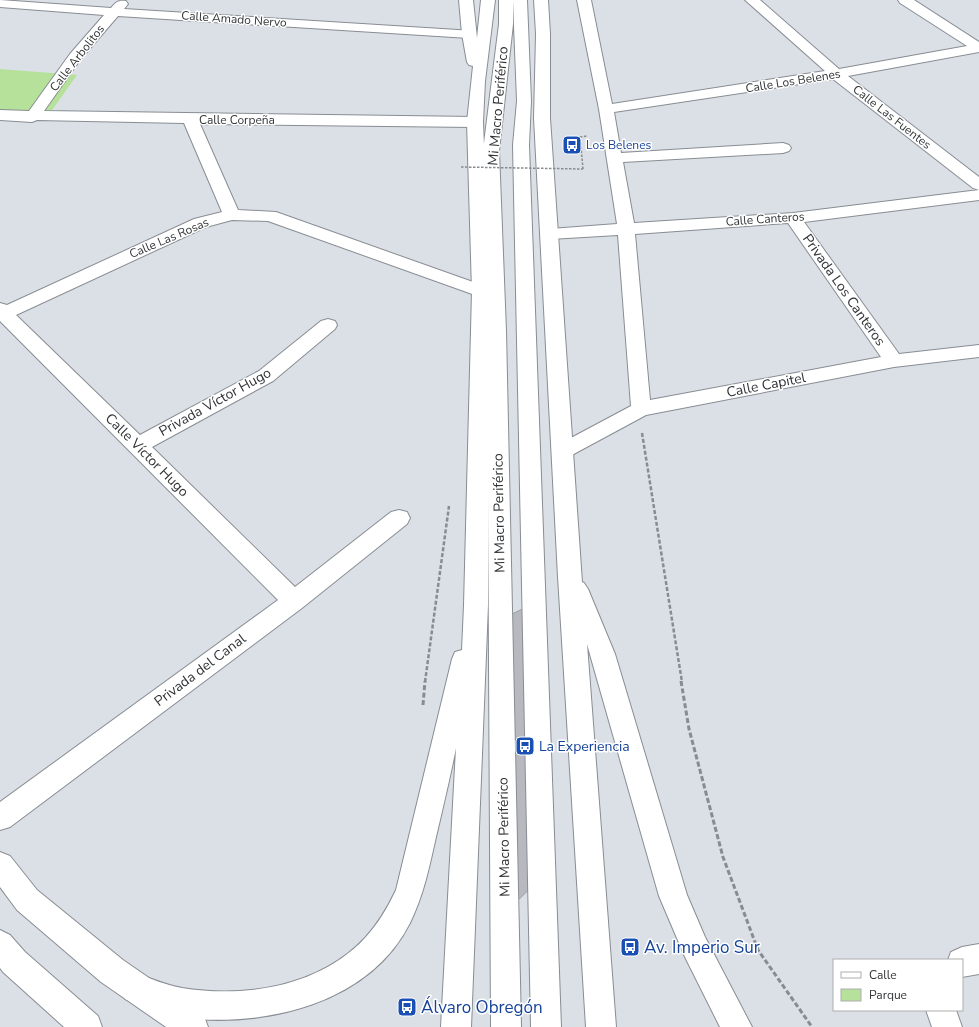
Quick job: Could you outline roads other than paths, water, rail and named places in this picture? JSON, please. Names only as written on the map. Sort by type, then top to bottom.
[{"type":"main road","name":"Calle Arbolitos","points":[[32,117],[75,57],[124,0]]},
{"type":"main road","points":[[466,0],[469,34],[478,81]]},
{"type":"main road","points":[[456,1027],[476,606],[477,451],[481,291],[474,122],[488,0]]},
{"type":"main road","name":"Mi Macro Periférico","points":[[506,0],[506,24],[491,151],[497,339],[506,1027]]},
{"type":"main road","name":"Mi Macro Periférico","points":[[520,0],[524,101],[521,145],[546,1027]]},
{"type":"main road","points":[[541,0],[543,34],[542,118],[570,577],[601,1027]]},
{"type":"main road","points":[[543,34],[550,0]]},
{"type":"main road","points":[[584,0],[606,109],[626,229],[642,409]]},
{"type":"main road","name":"Calle Las Fuentes","points":[[752,0],[836,74],[979,185]]},
{"type":"main road","points":[[906,0],[979,48]]},
{"type":"main road","name":"Calle Amado Nervo","points":[[0,3],[114,12],[469,34]]},
{"type":"main road","name":"Calle Los Belenes","points":[[606,109],[836,74],[979,48]]},
{"type":"main road","name":"Calle Corpeña","points":[[0,115],[32,117],[474,122]]},
{"type":"main road","points":[[190,119],[232,215]]},
{"type":"main road","points":[[614,158],[783,148]]},
{"type":"main road","name":"Calle Canteros","points":[[550,234],[793,218],[979,194]]},
{"type":"main road","name":"Calle Las Rosas","points":[[1,312],[200,223],[232,215],[270,216],[481,291]]},
{"type":"main road","name":"Privada Los Canteros","points":[[793,218],[894,361]]},
{"type":"main road","name":"Calle Víctor Hugo","points":[[1,312],[294,601]]},
{"type":"main road","name":"Privada Víctor Hugo","points":[[138,446],[266,376],[328,325]]},
{"type":"main road","name":"Calle Capitel","points":[[563,452],[642,409],[894,361],[979,351]]},
{"type":"main road","name":"Privada del Canal","points":[[0,818],[294,601],[399,518]]},
{"type":"main road","points":[[570,577],[588,614],[603,654],[673,896],[699,954],[737,1027]]},
{"type":"main road","points":[[136,988],[181,1003],[234,1006],[261,1003],[286,999],[311,992],[334,980],[355,966],[374,950],[389,931],[401,912],[410,890],[476,606]]},
{"type":"main road","points":[[0,865],[27,900],[112,971],[193,1027]]},
{"type":"main road","points":[[0,944],[14,962],[87,1027]]},
{"type":"main road","points":[[963,962],[979,959]]},
{"type":"main road","points":[[941,1011],[947,1027]]},
{"type":"place","name":"Los Belenes","points":[[572,145]]},
{"type":"place","name":"La Experiencia","points":[[525,746]]},
{"type":"place","name":"Av. Imperio Sur","points":[[630,947]]},
{"type":"place","name":"Álvaro Obregón","points":[[407,1007]]}]
